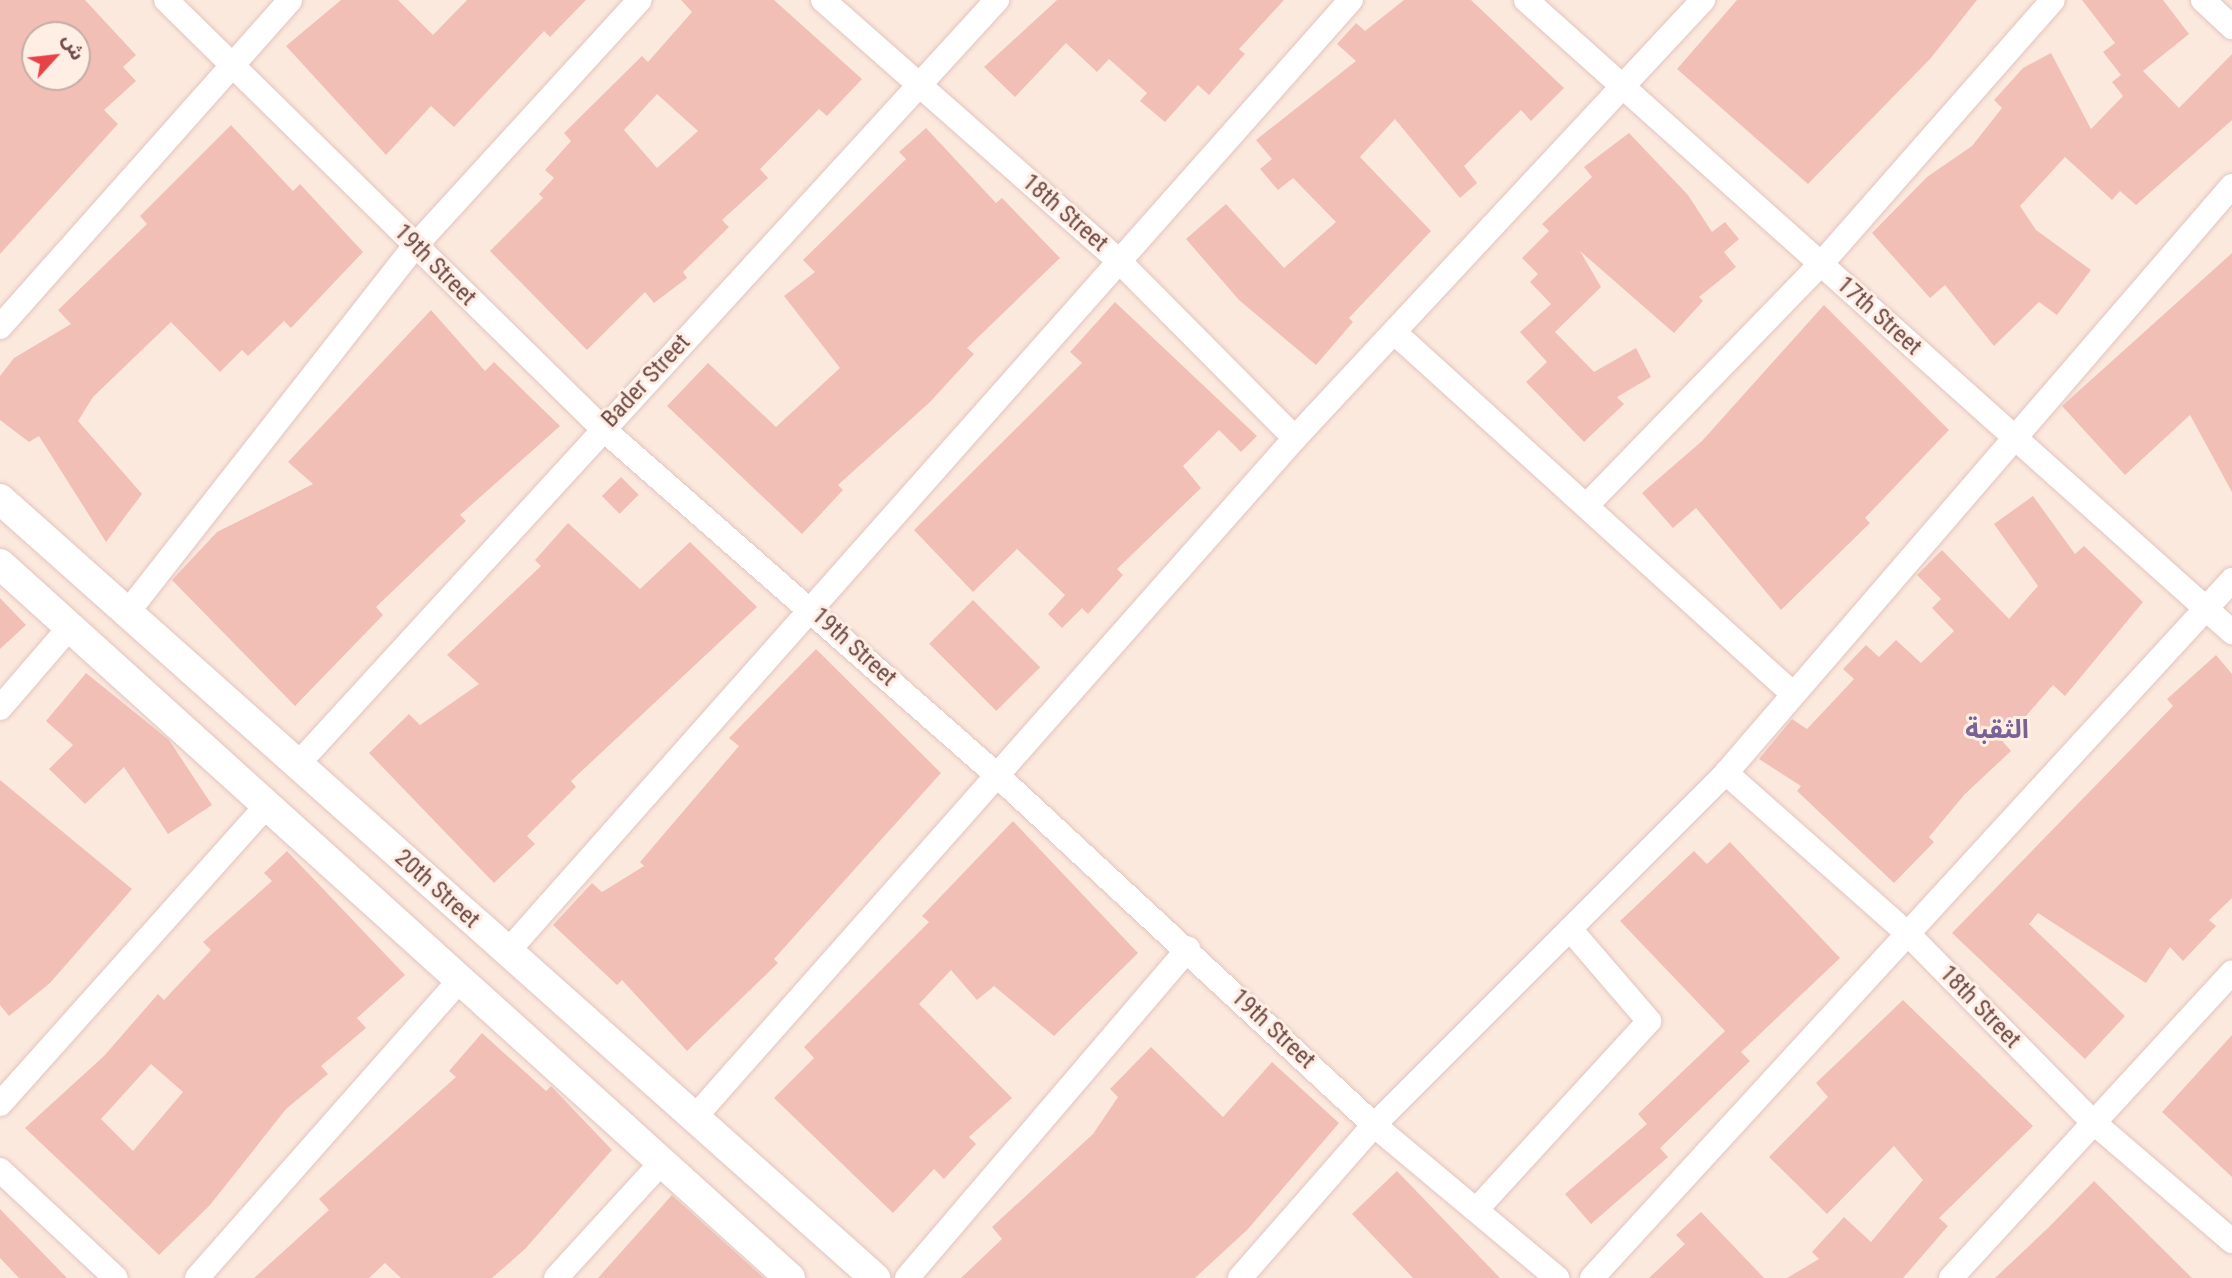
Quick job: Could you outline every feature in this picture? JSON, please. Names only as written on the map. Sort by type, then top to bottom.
[{"type":"street","name":"19th Street","points":[[166,0],[235,62],[415,246],[602,428],[999,777],[1188,949],[1374,1125],[1557,1278]]},
{"type":"street","points":[[0,327],[290,0]]},
{"type":"street","points":[[127,613],[415,246],[640,0]]},
{"type":"street","name":"18th Street","points":[[823,0],[1121,262],[1295,439]]},
{"type":"street","name":"Bader Street","points":[[298,764],[602,428],[997,0]]},
{"type":"street","points":[[508,951],[808,607],[1121,262],[1351,0]]},
{"type":"street","name":"17th Street","points":[[1526,0],[2232,632]]},
{"type":"street","points":[[695,1117],[999,777],[1295,439],[1703,0]]},
{"type":"street","points":[[1589,503],[1821,264],[2053,0]]},
{"type":"street","points":[[2203,0],[2232,27]]},
{"type":"street","points":[[1240,1278],[1374,1125],[1726,773],[2012,437],[2232,186]]},
{"type":"street","points":[[1395,333],[1589,503],[1792,693]]},
{"type":"street","name":"20th Street","points":[[0,499],[875,1278]]},
{"type":"street","points":[[0,564],[458,981],[663,1161],[790,1278]]},
{"type":"street","points":[[1592,1278],[2232,580]]},
{"type":"street","points":[[0,708],[69,628]]},
{"type":"street","name":"18th Street","points":[[1726,773],[1909,935],[2093,1122],[2232,1241]]},
{"type":"street","points":[[0,1104],[266,807]]},
{"type":"street","points":[[1476,1210],[1649,1021],[1570,929]]},
{"type":"street","points":[[907,1278],[1188,949]]},
{"type":"street","points":[[1951,1278],[2232,972]]},
{"type":"street","points":[[197,1278],[458,981]]},
{"type":"street","points":[[556,1278],[663,1161]]},
{"type":"street","points":[[0,1170],[116,1278]]},
{"type":"building","points":[[0,0],[85,0],[136,55],[123,67],[136,81],[104,110],[118,124],[0,254]]},
{"type":"building","points":[[341,0],[398,0],[433,35],[467,0],[586,0],[550,37],[544,31],[454,127],[431,106],[386,155],[286,46]]},
{"type":"building","points":[[681,0],[774,0],[862,79],[827,116],[819,109],[760,169],[768,178],[722,220],[729,227],[683,272],[687,278],[654,303],[645,292],[587,350],[490,251],[543,198],[539,194],[554,178],[545,170],[571,141],[564,133],[642,56],[648,62],[692,12]],"holes":[[[657,94],[698,131],[657,168],[624,130]]]},
{"type":"building","points":[[1057,0],[1284,0],[1239,49],[1245,54],[1209,95],[1198,85],[1165,122],[1140,101],[1147,93],[1109,59],[1097,72],[1066,43],[1015,97],[984,67]]},
{"type":"building","points":[[1404,0],[1471,0],[1564,88],[1531,121],[1521,110],[1464,166],[1477,183],[1460,198],[1395,119],[1360,157],[1431,231],[1349,318],[1353,322],[1316,365],[1239,300],[1186,239],[1226,204],[1284,268],[1336,222],[1293,178],[1278,190],[1260,169],[1272,159],[1256,140],[1356,61],[1337,44],[1356,23],[1365,31]]},
{"type":"building","points":[[1737,0],[1977,0],[1930,59],[1808,184],[1677,69]]},
{"type":"building","points":[[2082,0],[2163,0],[2189,34],[2143,71],[2179,108],[2232,54],[2232,120],[2136,205],[2120,191],[2112,200],[2065,157],[2020,206],[2036,230],[2091,270],[2057,315],[2039,302],[1994,346],[1945,285],[1930,298],[1872,233],[1927,177],[1972,146],[2002,108],[1994,100],[2023,68],[2051,53],[2091,129],[2123,96],[2112,82],[2121,75],[2103,52],[2115,43]]},
{"type":"building","points":[[231,125],[293,191],[300,184],[363,252],[291,328],[284,321],[248,356],[242,350],[220,372],[171,322],[93,397],[78,421],[142,494],[106,542],[39,436],[29,442],[0,420],[0,376],[14,358],[71,324],[58,310],[147,224],[140,216]]},
{"type":"building","points":[[926,128],[996,203],[1002,198],[1060,258],[967,348],[974,354],[930,402],[838,485],[843,490],[802,534],[667,406],[708,363],[776,427],[840,368],[784,296],[815,272],[803,260],[906,159],[899,152]]},
{"type":"building","points":[[1629,133],[1688,195],[1712,232],[1725,222],[1739,239],[1724,252],[1736,267],[1699,297],[1703,301],[1674,333],[1580,251],[1601,287],[1555,332],[1594,372],[1636,348],[1651,377],[1617,397],[1624,404],[1584,442],[1526,382],[1547,362],[1520,332],[1551,304],[1530,282],[1538,274],[1522,258],[1549,231],[1542,224],[1592,177],[1584,167]]},
{"type":"building","points":[[2232,253],[2232,492],[2190,415],[2125,475],[2062,406]]},
{"type":"building","points":[[1115,302],[1257,436],[1241,452],[1219,430],[1183,466],[1201,488],[1117,569],[1123,575],[1088,614],[1082,608],[1062,628],[1048,614],[1065,595],[1017,549],[973,592],[914,530],[1082,363],[1070,352]]},
{"type":"building","points":[[1824,305],[1949,430],[1865,518],[1870,523],[1781,610],[1696,508],[1673,528],[1642,493],[1702,441]]},
{"type":"building","points":[[431,310],[485,371],[494,362],[560,426],[460,515],[466,521],[376,607],[383,615],[295,706],[172,580],[217,532],[313,484],[288,462]]},
{"type":"building","points":[[621,477],[639,495],[620,514],[602,496]]},
{"type":"building","points":[[2033,496],[2075,554],[2084,546],[2143,602],[2065,696],[2053,685],[2003,742],[2011,751],[1965,794],[1929,837],[1934,842],[1894,883],[1797,791],[1801,786],[1759,759],[1792,719],[1807,729],[1854,679],[1843,669],[1866,645],[1879,657],[1896,640],[1921,663],[1954,631],[1932,608],[1941,599],[1917,575],[1942,550],[2009,619],[2038,586],[1994,524]]},
{"type":"building","points":[[568,523],[640,589],[690,542],[757,607],[571,781],[576,787],[527,836],[535,844],[494,883],[369,753],[409,714],[420,725],[479,684],[447,655],[541,566],[535,560]]},
{"type":"building","points":[[0,598],[26,625],[0,649]]},
{"type":"building","points":[[973,600],[1040,667],[996,711],[929,644]]},
{"type":"building","points":[[816,649],[941,773],[774,959],[778,963],[687,1051],[622,980],[617,985],[553,925],[592,883],[602,892],[644,866],[640,862],[739,746],[729,738]]},
{"type":"building","points":[[2216,655],[2232,674],[2232,898],[2209,920],[2216,926],[2183,961],[2170,947],[2146,983],[2038,913],[2029,924],[2125,1016],[2085,1059],[1952,933],[2173,706],[2167,699]]},
{"type":"building","points":[[86,673],[169,740],[212,805],[168,834],[124,767],[85,804],[49,769],[73,745],[46,721]]},
{"type":"building","points":[[0,780],[132,889],[50,983],[9,1016],[0,1005]]},
{"type":"building","points":[[1013,821],[1138,953],[1054,1036],[994,986],[977,1000],[951,970],[919,1004],[1012,1098],[969,1137],[976,1144],[944,1179],[934,1169],[893,1213],[774,1098],[814,1058],[804,1047],[929,922],[922,916]]},
{"type":"building","points":[[1730,842],[1840,958],[1741,1052],[1750,1061],[1660,1148],[1668,1157],[1591,1224],[1565,1194],[1647,1124],[1638,1114],[1725,1031],[1620,921],[1694,851],[1707,864]]},
{"type":"building","points":[[287,851],[405,975],[357,1018],[366,1028],[321,1066],[328,1074],[286,1109],[210,1205],[159,1255],[25,1128],[104,1056],[158,994],[164,1000],[211,950],[203,942],[272,881],[264,873]],"holes":[[[151,1064],[183,1092],[133,1151],[101,1119]]]},
{"type":"building","points":[[1903,1000],[2033,1126],[1939,1218],[1948,1226],[1903,1278],[1787,1278],[1819,1259],[1812,1252],[1844,1217],[1871,1242],[1923,1180],[1894,1146],[1827,1214],[1769,1157],[1828,1097],[1816,1083]]},
{"type":"building","points":[[482,1033],[546,1091],[551,1086],[612,1150],[525,1249],[492,1278],[401,1278],[385,1263],[369,1278],[254,1278],[329,1210],[319,1199],[456,1077],[449,1071]]},
{"type":"building","points":[[2232,1035],[2232,1177],[2162,1112]]},
{"type":"building","points":[[1151,1047],[1223,1117],[1272,1062],[1339,1123],[1248,1229],[1195,1278],[961,1278],[1002,1239],[992,1227],[1093,1134],[1118,1097],[1110,1089]]},
{"type":"building","points":[[1397,1171],[1500,1278],[1413,1278],[1352,1214]]},
{"type":"building","points":[[2094,1181],[2192,1278],[1995,1278],[2049,1227]]},
{"type":"building","points":[[672,1195],[764,1278],[598,1278]]},
{"type":"building","points":[[0,1209],[67,1278],[19,1278],[0,1258]]},
{"type":"building","points":[[1701,1212],[1764,1278],[1649,1278],[1685,1244],[1676,1235]]},
{"type":"district","name":"الثقبة","points":[[1997,730]]}]
